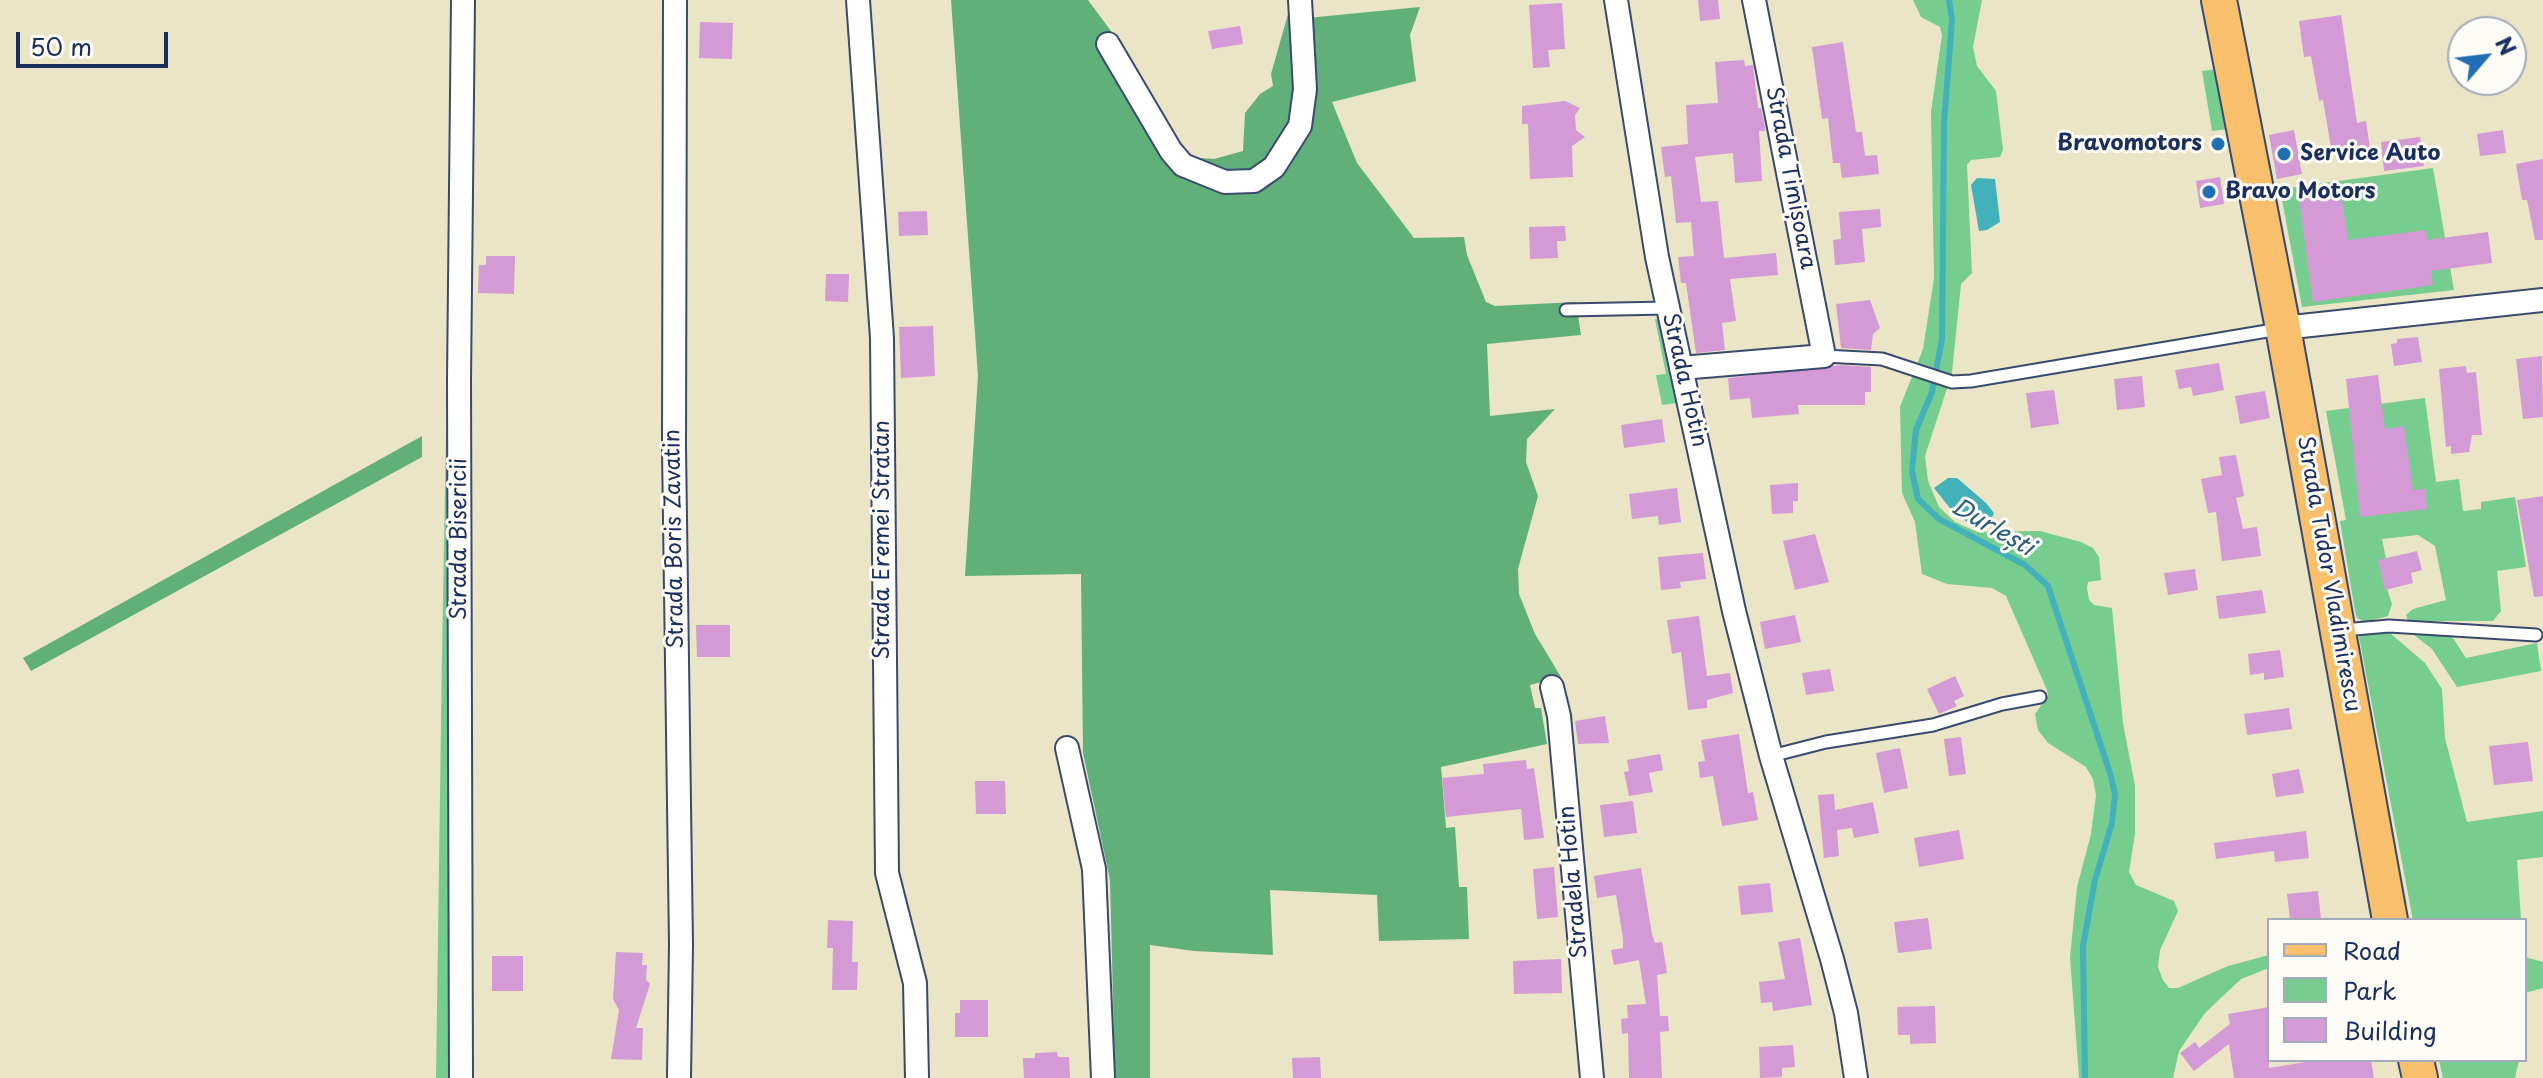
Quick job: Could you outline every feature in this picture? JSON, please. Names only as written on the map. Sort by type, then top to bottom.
[{"type":"main road","name":"Strada Tudor Vladimirescu","points":[[2219,0],[2283,328],[2390,918]]},
{"type":"street","name":"Strada Bisericii","points":[[461,1078],[459,380],[463,0]]},
{"type":"street","name":"Strada Boris Zavatin","points":[[675,0],[679,1078]]},
{"type":"street","name":"Strada Eremei Stratan","points":[[858,0],[882,338],[887,873],[915,983],[917,1078]]},
{"type":"street","points":[[1108,44],[1171,151],[1183,165],[1213,179],[1254,181],[1274,167],[1300,126],[1305,89],[1300,0]]},
{"type":"street","name":"Strada Hotin","points":[[1616,0],[1649,214],[1667,308],[1734,611],[1771,756],[1832,959],[1846,1013],[1856,1078]]},
{"type":"street","name":"Strada Timișoara","points":[[1754,0],[1824,356]]},
{"type":"street","points":[[2283,328],[2543,300]]},
{"type":"street","points":[[1681,368],[1824,356]]},
{"type":"street","name":"Stradela Hotin","points":[[1552,687],[1561,732],[1592,1078]]},
{"type":"street","points":[[1067,748],[1094,869],[1103,1078]]},
{"type":"lane","points":[[1566,310],[1667,308]]},
{"type":"lane","points":[[1824,356],[1882,359],[1952,382],[2283,328]]},
{"type":"lane","points":[[2338,630],[2389,626],[2536,635]]},
{"type":"lane","points":[[1771,756],[1826,742],[1933,725],[2002,704],[2040,697]]},
{"type":"green space","points":[[951,0],[1088,0],[1122,46],[1187,157],[1214,159],[1243,151],[1245,113],[1260,94],[1273,86],[1271,74],[1292,0],[1297,19],[1420,7],[1410,35],[1416,81],[1332,102],[1357,163],[1414,238],[1464,237],[1467,255],[1486,302],[1495,306],[1576,302],[1581,335],[1487,344],[1490,416],[1555,409],[1527,439],[1526,462],[1538,496],[1518,569],[1519,594],[1535,634],[1561,677],[1530,685],[1535,708],[1541,708],[1547,744],[1441,767],[1446,828],[1455,827],[1459,887],[1467,887],[1469,939],[1379,941],[1377,895],[1270,890],[1273,955],[1194,951],[1150,945],[1150,1078],[1115,1078],[1110,880],[1083,753],[1081,574],[965,576],[978,376]]},
{"type":"green space","points":[[1913,0],[1982,0],[1973,47],[1977,66],[1996,91],[2003,150],[2000,157],[1971,160],[1967,165],[1972,273],[1961,284],[1952,373],[1925,456],[1928,481],[1939,507],[1955,522],[1977,532],[2040,531],[2081,542],[2093,548],[2099,557],[2101,580],[2088,582],[2087,588],[2089,600],[2094,605],[2112,608],[2123,723],[2135,786],[2135,834],[2129,872],[2136,885],[2174,901],[2178,911],[2160,950],[2158,967],[2163,980],[2169,988],[2178,988],[2228,966],[2267,956],[2267,969],[2241,979],[2205,1013],[2179,1051],[2173,1078],[2079,1078],[2070,957],[2077,887],[2091,834],[2096,795],[2093,779],[2086,767],[2048,743],[2038,730],[2035,714],[2048,696],[2047,690],[2006,596],[1992,588],[1947,584],[1922,574],[1915,522],[1902,493],[1900,407],[1923,349],[1934,278],[1931,112],[1942,35],[1940,27],[1921,17]]},
{"type":"green space","points":[[2216,69],[2227,129],[2212,131],[2202,71]]},
{"type":"green space","points":[[451,150],[454,1078],[436,1078],[442,655]]},
{"type":"green space","points":[[2433,168],[2454,290],[2302,307],[2280,189]]},
{"type":"green space","points":[[1655,319],[1663,320],[1684,402],[1662,405],[1656,375],[1666,374]]},
{"type":"green space","points":[[2425,398],[2436,482],[2459,479],[2463,511],[2481,509],[2481,502],[2515,497],[2526,567],[2497,571],[2501,611],[2493,621],[2408,621],[2406,615],[2413,609],[2446,600],[2435,546],[2418,535],[2382,539],[2386,559],[2378,561],[2392,604],[2388,616],[2365,622],[2357,618],[2340,521],[2346,520],[2326,411]]},
{"type":"green space","points":[[422,436],[422,457],[31,671],[23,658]]},
{"type":"green space","points":[[2365,633],[2390,633],[2425,663],[2442,689],[2445,738],[2467,822],[2543,811],[2543,857],[2517,860],[2521,918],[2413,918],[2359,637]]},
{"type":"green space","points":[[2414,635],[2451,635],[2466,658],[2537,643],[2541,671],[2457,687],[2432,649]]},
{"type":"green space","points":[[2527,958],[2543,962],[2543,988],[2527,992]]},
{"type":"green space","points":[[2439,1062],[2519,1062],[2515,1078],[2443,1078]]},
{"type":"water","points":[[1977,178],[1995,179],[2000,222],[1979,231],[1971,185]]},
{"type":"water","points":[[1948,478],[1957,478],[1994,513],[1987,529],[1967,522],[1949,507],[1934,488]]},
{"type":"building","points":[[1698,0],[1718,0],[1720,19],[1700,21]]},
{"type":"building","points":[[1562,3],[1565,49],[1548,50],[1550,67],[1533,68],[1529,5]]},
{"type":"building","points":[[2341,15],[2357,123],[2366,121],[2371,155],[2342,159],[2339,147],[2331,148],[2323,100],[2319,101],[2311,56],[2304,57],[2299,21]]},
{"type":"building","points":[[700,22],[733,23],[732,59],[699,58]]},
{"type":"building","points":[[1240,26],[1243,44],[1212,49],[1208,31]]},
{"type":"building","points":[[1843,42],[1856,132],[1862,132],[1865,156],[1877,155],[1879,174],[1842,178],[1840,163],[1833,163],[1828,118],[1822,119],[1812,47]]},
{"type":"building","points":[[1744,60],[1745,66],[1753,65],[1758,108],[1761,108],[1765,127],[1765,131],[1759,131],[1762,181],[1735,183],[1733,153],[1695,157],[1701,202],[1718,201],[1724,258],[1776,253],[1778,275],[1730,279],[1736,321],[1722,323],[1725,350],[1696,353],[1686,283],[1681,283],[1678,257],[1694,256],[1691,222],[1676,223],[1671,176],[1665,177],[1661,147],[1688,144],[1686,105],[1718,103],[1715,62]]},
{"type":"building","points":[[1565,101],[1580,108],[1575,115],[1576,130],[1585,137],[1572,146],[1573,177],[1530,179],[1528,124],[1522,124],[1522,106]]},
{"type":"building","points":[[2294,130],[2302,174],[2277,179],[2269,135]]},
{"type":"building","points":[[2503,130],[2506,153],[2480,156],[2477,134]]},
{"type":"building","points":[[2420,137],[2424,166],[2384,171],[2381,142]]},
{"type":"building","points":[[2543,159],[2543,240],[2535,240],[2527,200],[2522,200],[2516,164]]},
{"type":"building","points":[[2220,177],[2224,204],[2200,208],[2196,181]]},
{"type":"building","points":[[2340,186],[2348,240],[2426,230],[2427,240],[2488,232],[2492,263],[2431,271],[2433,285],[2313,302],[2298,192]]},
{"type":"building","points":[[1880,209],[1881,227],[1862,229],[1865,262],[1835,265],[1833,240],[1841,239],[1839,212]]},
{"type":"building","points":[[927,211],[928,235],[899,236],[898,212]]},
{"type":"building","points":[[1565,226],[1566,241],[1557,241],[1558,258],[1530,259],[1529,227]]},
{"type":"building","points":[[486,256],[515,256],[514,294],[478,293],[479,265],[486,265]]},
{"type":"building","points":[[826,274],[849,274],[848,302],[825,301]]},
{"type":"building","points":[[1870,300],[1880,328],[1873,334],[1871,350],[1841,348],[1836,304]]},
{"type":"building","points":[[933,326],[935,376],[901,378],[899,327]]},
{"type":"building","points":[[2418,337],[2422,362],[2394,366],[2391,344],[2397,343],[2397,339]]},
{"type":"building","points":[[2542,356],[2543,417],[2523,419],[2516,359]]},
{"type":"building","points":[[2219,363],[2224,390],[2193,396],[2191,387],[2179,389],[2175,370]]},
{"type":"building","points":[[1842,365],[1871,367],[1871,392],[1865,392],[1865,405],[1798,405],[1799,414],[1752,418],[1750,398],[1730,400],[1728,378]]},
{"type":"building","points":[[2466,366],[2467,373],[2476,372],[2482,435],[2472,435],[2469,452],[2451,454],[2451,446],[2446,447],[2439,369]]},
{"type":"building","points":[[2378,375],[2385,429],[2404,426],[2413,490],[2425,489],[2427,509],[2360,517],[2346,379]]},
{"type":"building","points":[[2142,376],[2145,407],[2117,410],[2114,379]]},
{"type":"building","points":[[2054,390],[2059,424],[2031,428],[2026,393]]},
{"type":"building","points":[[2265,391],[2270,418],[2240,424],[2235,396]]},
{"type":"building","points":[[1662,419],[1665,442],[1624,448],[1621,425]]},
{"type":"building","points":[[2236,455],[2244,496],[2236,498],[2243,529],[2257,527],[2261,556],[2222,561],[2216,512],[2208,513],[2201,479],[2222,475],[2219,457]]},
{"type":"building","points":[[1798,483],[1798,501],[1793,501],[1793,513],[1772,514],[1770,485]]},
{"type":"building","points":[[1677,488],[1681,522],[1659,525],[1658,516],[1632,519],[1629,494]]},
{"type":"building","points":[[2543,496],[2543,596],[2534,597],[2517,500]]},
{"type":"building","points":[[1815,534],[1829,582],[1795,590],[1783,541]]},
{"type":"building","points":[[2417,551],[2422,570],[2411,573],[2413,583],[2385,590],[2378,560]]},
{"type":"building","points":[[1703,553],[1706,579],[1680,582],[1681,588],[1661,590],[1658,557]]},
{"type":"building","points":[[2195,569],[2198,590],[2168,595],[2164,573]]},
{"type":"building","points":[[2262,590],[2266,613],[2219,619],[2216,596]]},
{"type":"building","points":[[1795,615],[1801,642],[1765,649],[1760,622]]},
{"type":"building","points":[[1699,616],[1707,676],[1730,673],[1733,693],[1707,700],[1707,708],[1688,710],[1681,652],[1672,654],[1667,620]]},
{"type":"building","points":[[696,625],[730,625],[730,657],[697,657]]},
{"type":"building","points":[[2280,650],[2284,677],[2264,680],[2264,673],[2250,675],[2248,654]]},
{"type":"building","points":[[1830,669],[1834,691],[1806,695],[1802,673]]},
{"type":"building","points":[[1955,676],[1964,696],[1954,701],[1957,706],[1939,714],[1927,689]]},
{"type":"building","points":[[2289,708],[2292,729],[2247,735],[2244,714]]},
{"type":"building","points":[[1605,716],[1609,743],[1578,744],[1575,721]]},
{"type":"building","points":[[1739,734],[1748,793],[1753,792],[1758,820],[1722,826],[1713,776],[1700,778],[1698,762],[1705,761],[1701,740]]},
{"type":"building","points":[[1961,737],[1966,774],[1949,776],[1944,739]]},
{"type":"building","points":[[2528,742],[2533,781],[2494,785],[2489,746]]},
{"type":"building","points":[[1900,748],[1908,788],[1884,793],[1876,753]]},
{"type":"building","points":[[1660,754],[1663,770],[1649,773],[1653,792],[1629,796],[1624,772],[1629,771],[1627,760]]},
{"type":"building","points":[[1526,760],[1527,769],[1534,768],[1544,838],[1524,840],[1521,809],[1446,817],[1442,778],[1484,774],[1483,764]]},
{"type":"building","points":[[2299,769],[2304,793],[2276,797],[2272,774]]},
{"type":"building","points":[[975,781],[1005,781],[1006,814],[976,814]]},
{"type":"building","points":[[1834,794],[1835,810],[1873,802],[1879,833],[1854,838],[1852,828],[1837,830],[1839,856],[1824,858],[1818,795]]},
{"type":"building","points":[[1633,801],[1637,833],[1604,837],[1600,805]]},
{"type":"building","points":[[1959,830],[1964,859],[1919,867],[1914,838]]},
{"type":"building","points":[[2306,831],[2309,858],[2275,862],[2274,851],[2216,859],[2214,843]]},
{"type":"building","points":[[1554,867],[1558,917],[1537,919],[1533,869]]},
{"type":"building","points":[[1641,868],[1652,934],[1655,943],[1662,942],[1667,973],[1657,975],[1660,1016],[1668,1016],[1669,1031],[1660,1032],[1662,1078],[1629,1078],[1628,1033],[1622,1034],[1621,1019],[1628,1018],[1627,1005],[1646,1004],[1639,960],[1614,965],[1611,950],[1623,948],[1616,895],[1597,898],[1594,876]]},
{"type":"building","points":[[1770,883],[1773,912],[1741,915],[1738,886]]},
{"type":"building","points":[[2318,891],[2321,918],[2290,918],[2287,894]]},
{"type":"building","points":[[1928,918],[1932,949],[1898,953],[1894,922]]},
{"type":"building","points":[[828,920],[853,921],[852,962],[858,962],[857,990],[832,990],[833,948],[827,948]]},
{"type":"building","points":[[1800,938],[1812,1005],[1773,1011],[1772,1002],[1761,1003],[1759,982],[1785,979],[1778,942]]},
{"type":"building","points":[[616,952],[643,953],[642,965],[647,965],[646,980],[650,984],[636,1028],[643,1028],[642,1060],[611,1059],[619,1010],[613,999]]},
{"type":"building","points":[[492,956],[523,956],[523,991],[492,991]]},
{"type":"building","points":[[1561,959],[1562,993],[1514,994],[1513,961]]},
{"type":"building","points":[[960,1000],[988,1000],[988,1037],[955,1037],[955,1013],[960,1013]]},
{"type":"building","points":[[1935,1006],[1936,1043],[1910,1044],[1910,1035],[1898,1035],[1897,1007]]},
{"type":"building","points":[[2267,1007],[2269,1068],[2306,1062],[2371,1062],[2374,1078],[2234,1078],[2229,1044],[2194,1071],[2180,1053],[2195,1042],[2199,1048],[2230,1024],[2228,1014]]},
{"type":"building","points":[[1793,1045],[1795,1067],[1782,1068],[1782,1077],[1760,1078],[1759,1047]]},
{"type":"building","points":[[1057,1052],[1058,1057],[1069,1057],[1070,1078],[1024,1078],[1023,1058],[1035,1058],[1035,1053]]},
{"type":"building","points":[[1320,1057],[1321,1078],[1293,1078],[1292,1058]]},
{"type":"waterway","name":"Durlești","points":[[1949,0],[1952,20],[1944,123],[1942,339],[1932,392],[1916,430],[1912,471],[1918,499],[1939,519],[2025,565],[2048,586],[2110,773],[2115,794],[2112,823],[2095,880],[2083,946],[2085,1078]]},
{"type":"place","name":"Bravomotors","points":[[2218,144]]},
{"type":"place","name":"Service Auto","points":[[2284,154]]},
{"type":"place","name":"Bravo Motors","points":[[2209,192]]}]
